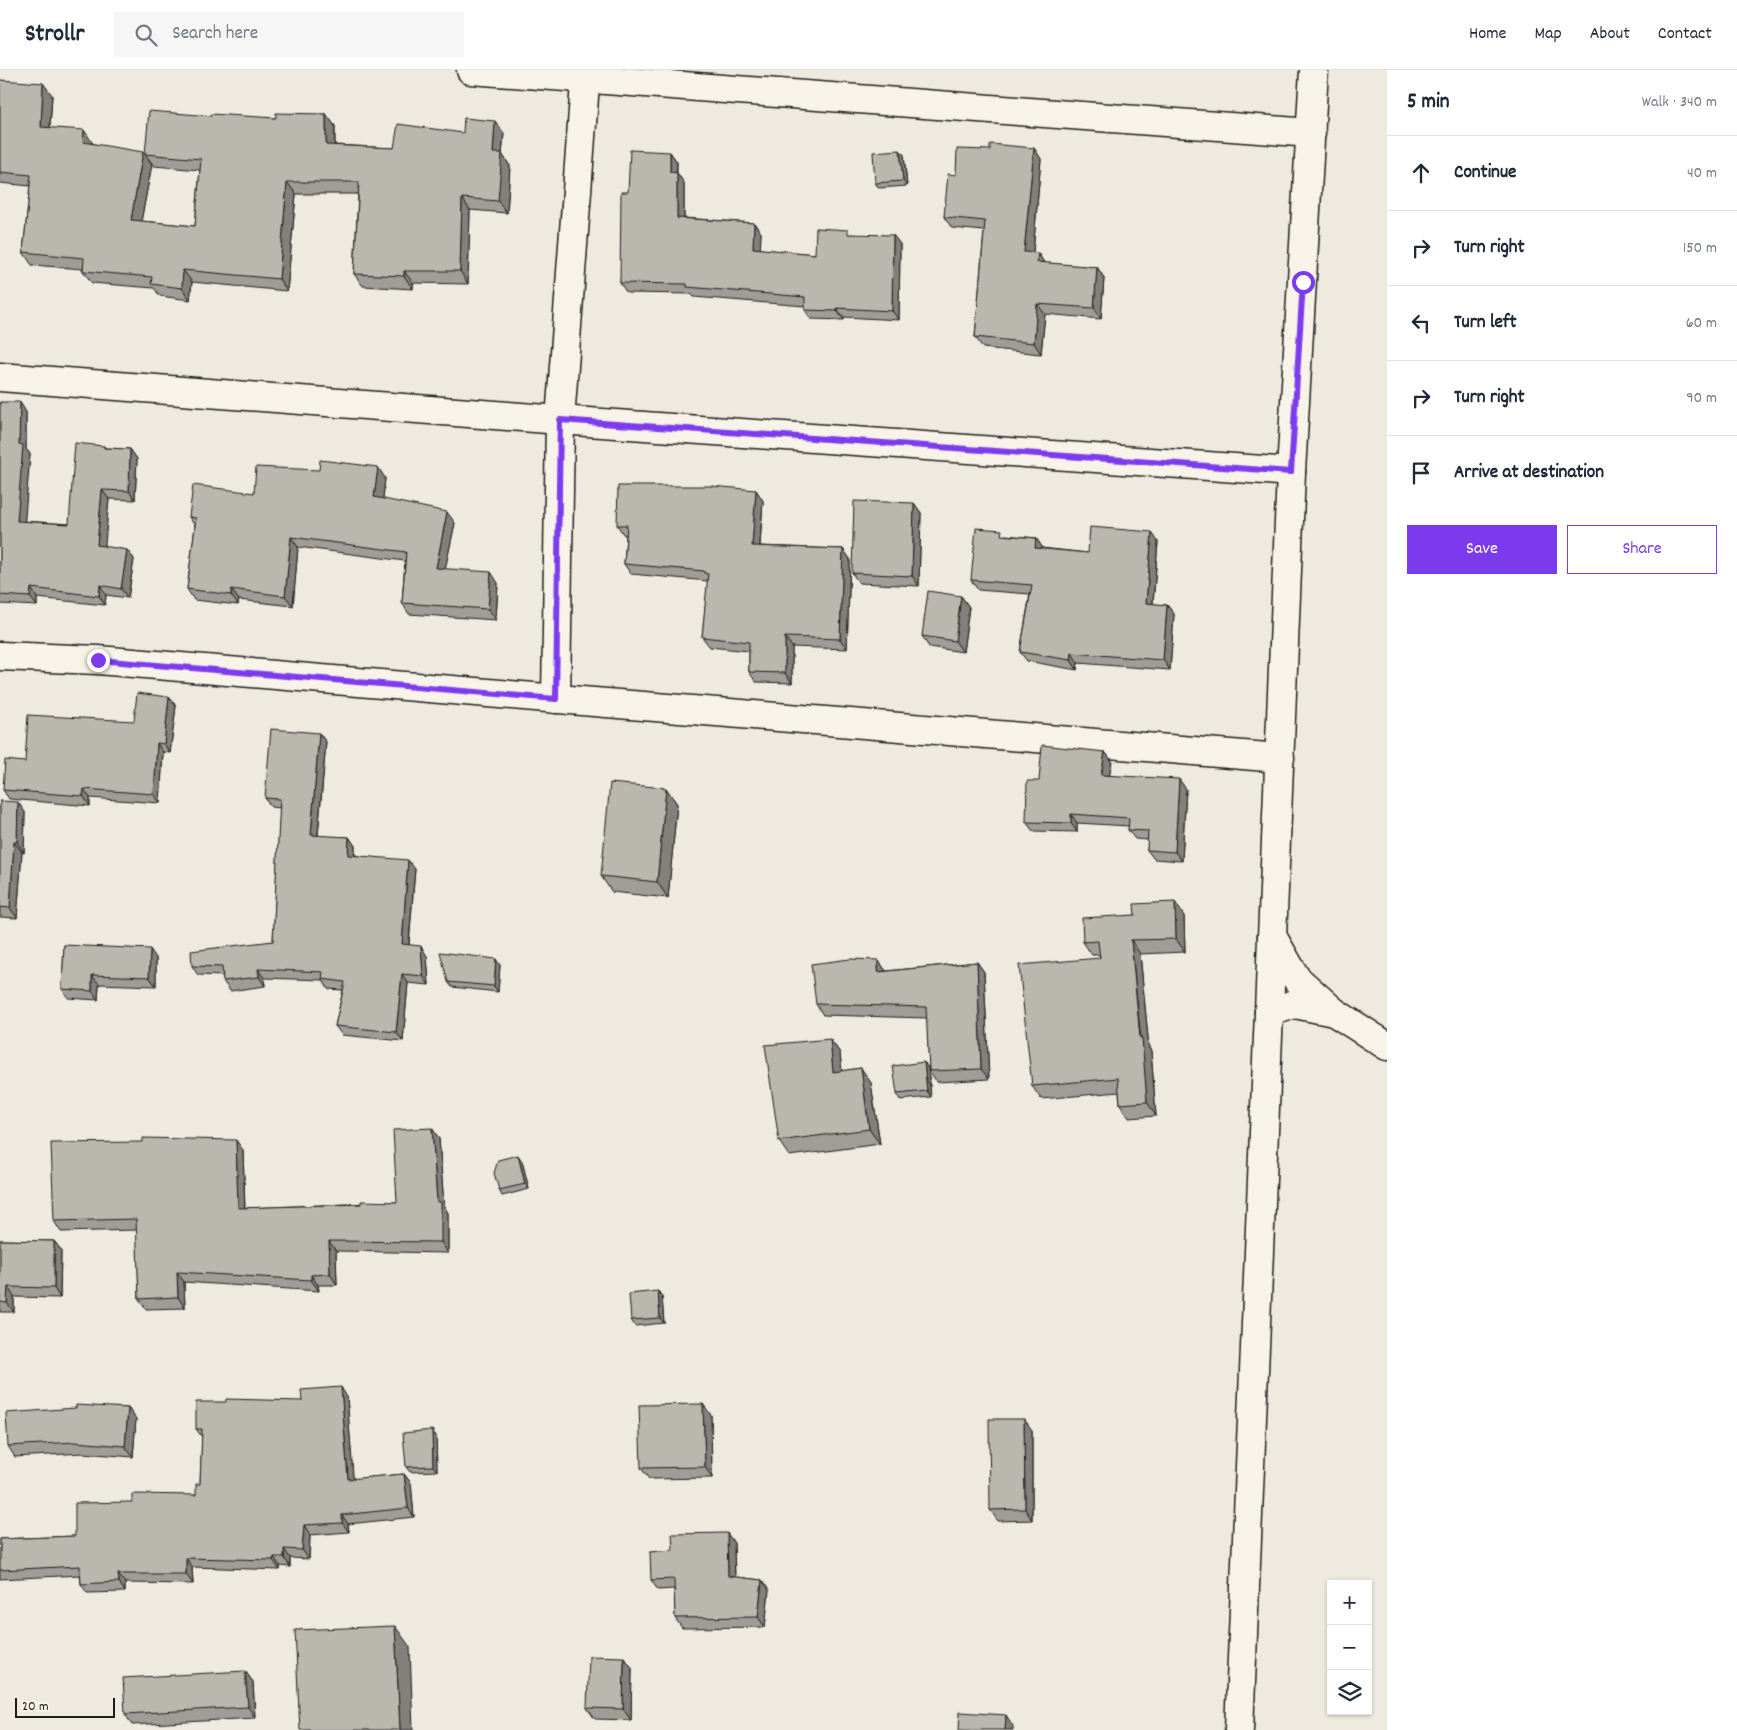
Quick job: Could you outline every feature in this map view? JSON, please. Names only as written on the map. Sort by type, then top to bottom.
[{"type":"street","points":[[472,70],[585,74],[1311,133]]},
{"type":"street","points":[[1239,1730],[1291,472],[1314,70]]},
{"type":"street","points":[[556,699],[560,420],[585,74]]},
{"type":"street","points":[[0,377],[560,420],[1291,472]]},
{"type":"street","points":[[0,656],[98,660],[1280,758]]},
{"type":"street","points":[[1272,936],[1296,978],[1334,1012],[1387,1046]]},
{"type":"street","points":[[1269,1012],[1296,1004],[1334,1012]]},
{"type":"building","points":[[0,80],[43,83],[41,127],[84,130],[83,142],[143,152],[131,220],[195,226],[201,159],[145,154],[149,111],[211,116],[211,114],[276,118],[276,113],[326,114],[326,145],[394,148],[398,124],[463,133],[464,118],[495,121],[493,153],[502,153],[498,201],[462,198],[460,271],[404,271],[404,276],[354,274],[359,182],[287,182],[279,279],[183,270],[182,288],[151,284],[152,277],[83,271],[84,258],[23,252],[31,175],[0,172]]},
{"type":"building","points":[[990,144],[1034,148],[1024,252],[1038,253],[1037,262],[1097,267],[1094,308],[1037,304],[1034,343],[975,337],[985,221],[944,217],[948,174],[956,175],[957,149],[990,150]]},
{"type":"building","points":[[630,150],[670,152],[670,172],[677,173],[677,218],[754,223],[753,248],[815,254],[816,228],[848,230],[848,234],[893,235],[892,311],[837,308],[837,311],[805,310],[805,297],[687,287],[687,284],[620,283],[621,192],[628,192]]},
{"type":"building","points":[[900,150],[903,181],[875,183],[873,152]]},
{"type":"building","points":[[0,402],[20,402],[19,444],[23,445],[17,521],[69,524],[75,443],[104,446],[104,448],[130,449],[129,491],[102,490],[97,545],[127,550],[121,589],[100,585],[99,596],[31,588],[30,597],[0,595]]},
{"type":"building","points":[[320,460],[378,467],[374,497],[447,512],[436,568],[491,572],[488,609],[402,603],[406,552],[291,537],[285,596],[231,589],[231,595],[187,589],[196,518],[189,517],[193,485],[254,493],[256,467],[319,470]]},
{"type":"building","points":[[618,486],[712,486],[756,490],[752,546],[843,549],[840,639],[785,637],[785,673],[749,672],[749,642],[702,637],[708,574],[704,573],[704,571],[624,564],[627,525],[617,525]]},
{"type":"building","points":[[854,501],[914,503],[912,576],[852,573]]},
{"type":"building","points":[[1090,527],[1152,532],[1146,603],[1167,605],[1163,660],[1072,653],[1071,660],[1020,652],[1032,585],[971,580],[976,528],[1002,530],[1001,535],[1036,538],[1035,548],[1088,553]]},
{"type":"building","points":[[928,591],[961,596],[955,641],[922,636]]},
{"type":"building","points":[[137,693],[169,697],[164,744],[157,743],[154,794],[84,789],[83,796],[3,790],[5,760],[25,762],[28,715],[134,721]]},
{"type":"building","points":[[271,729],[319,733],[311,835],[349,837],[348,855],[408,860],[402,944],[421,946],[423,976],[402,974],[396,1032],[335,1026],[345,982],[322,979],[323,972],[258,969],[259,977],[223,981],[222,967],[192,966],[191,951],[273,941],[280,799],[265,798]]},
{"type":"building","points":[[1042,745],[1105,752],[1101,775],[1179,779],[1175,852],[1147,850],[1148,831],[1128,830],[1129,818],[1071,814],[1071,823],[1026,822],[1027,781],[1039,781]]},
{"type":"building","points":[[610,783],[666,788],[657,882],[601,876]]},
{"type":"building","points":[[0,801],[18,802],[17,842],[14,842],[10,908],[0,907]]},
{"type":"building","points":[[1175,902],[1176,939],[1131,940],[1147,1102],[1120,1104],[1118,1078],[1032,1086],[1019,965],[1100,958],[1098,941],[1083,942],[1082,918],[1135,915],[1134,904]]},
{"type":"building","points":[[64,945],[150,949],[149,977],[92,975],[92,991],[62,989]]},
{"type":"building","points":[[440,952],[496,959],[494,986],[448,982]]},
{"type":"building","points":[[850,959],[878,960],[878,972],[977,962],[981,1069],[929,1071],[926,1007],[816,1004],[811,964]]},
{"type":"building","points":[[830,1039],[833,1072],[861,1068],[869,1129],[779,1141],[765,1045]]},
{"type":"building","points":[[924,1062],[927,1091],[897,1094],[893,1066]]},
{"type":"building","points":[[432,1128],[437,1202],[441,1202],[441,1242],[329,1241],[330,1274],[311,1275],[311,1280],[177,1272],[178,1297],[139,1299],[136,1219],[54,1221],[51,1143],[143,1142],[143,1138],[236,1140],[238,1208],[361,1204],[361,1201],[397,1202],[393,1130]]},
{"type":"building","points":[[518,1155],[525,1184],[499,1190],[494,1173],[498,1160]]},
{"type":"building","points":[[0,1240],[54,1241],[54,1288],[8,1287],[7,1303],[0,1302]]},
{"type":"building","points":[[658,1291],[660,1318],[631,1320],[629,1294]]},
{"type":"building","points":[[341,1387],[348,1479],[404,1474],[408,1508],[342,1515],[342,1523],[304,1525],[302,1550],[284,1549],[284,1557],[274,1557],[273,1560],[186,1558],[186,1574],[118,1574],[119,1582],[81,1584],[80,1566],[0,1570],[0,1539],[75,1536],[75,1503],[132,1502],[132,1494],[196,1495],[196,1484],[200,1484],[202,1429],[196,1429],[196,1402],[226,1402],[226,1399],[302,1401],[301,1390]]},
{"type":"building","points":[[703,1404],[705,1467],[641,1468],[639,1405]]},
{"type":"building","points":[[76,1405],[128,1408],[125,1446],[75,1442],[8,1446],[6,1413],[76,1408]]},
{"type":"building","points":[[989,1419],[1024,1419],[1025,1509],[990,1510]]},
{"type":"building","points":[[432,1430],[433,1466],[406,1467],[403,1433]]},
{"type":"building","points":[[727,1533],[728,1576],[762,1580],[758,1617],[675,1618],[674,1579],[651,1580],[650,1552],[673,1550],[672,1534]]},
{"type":"building","points":[[395,1626],[400,1730],[300,1730],[295,1630]]},
{"type":"building","points":[[589,1656],[624,1657],[623,1709],[587,1708]]},
{"type":"building","points":[[245,1671],[248,1707],[125,1714],[123,1678]]},
{"type":"building","points":[[960,1712],[1006,1715],[1005,1730],[959,1730]]},
{"type":"route","points":[[98,660],[556,699],[560,420],[1291,472],[1303,282]]}]
